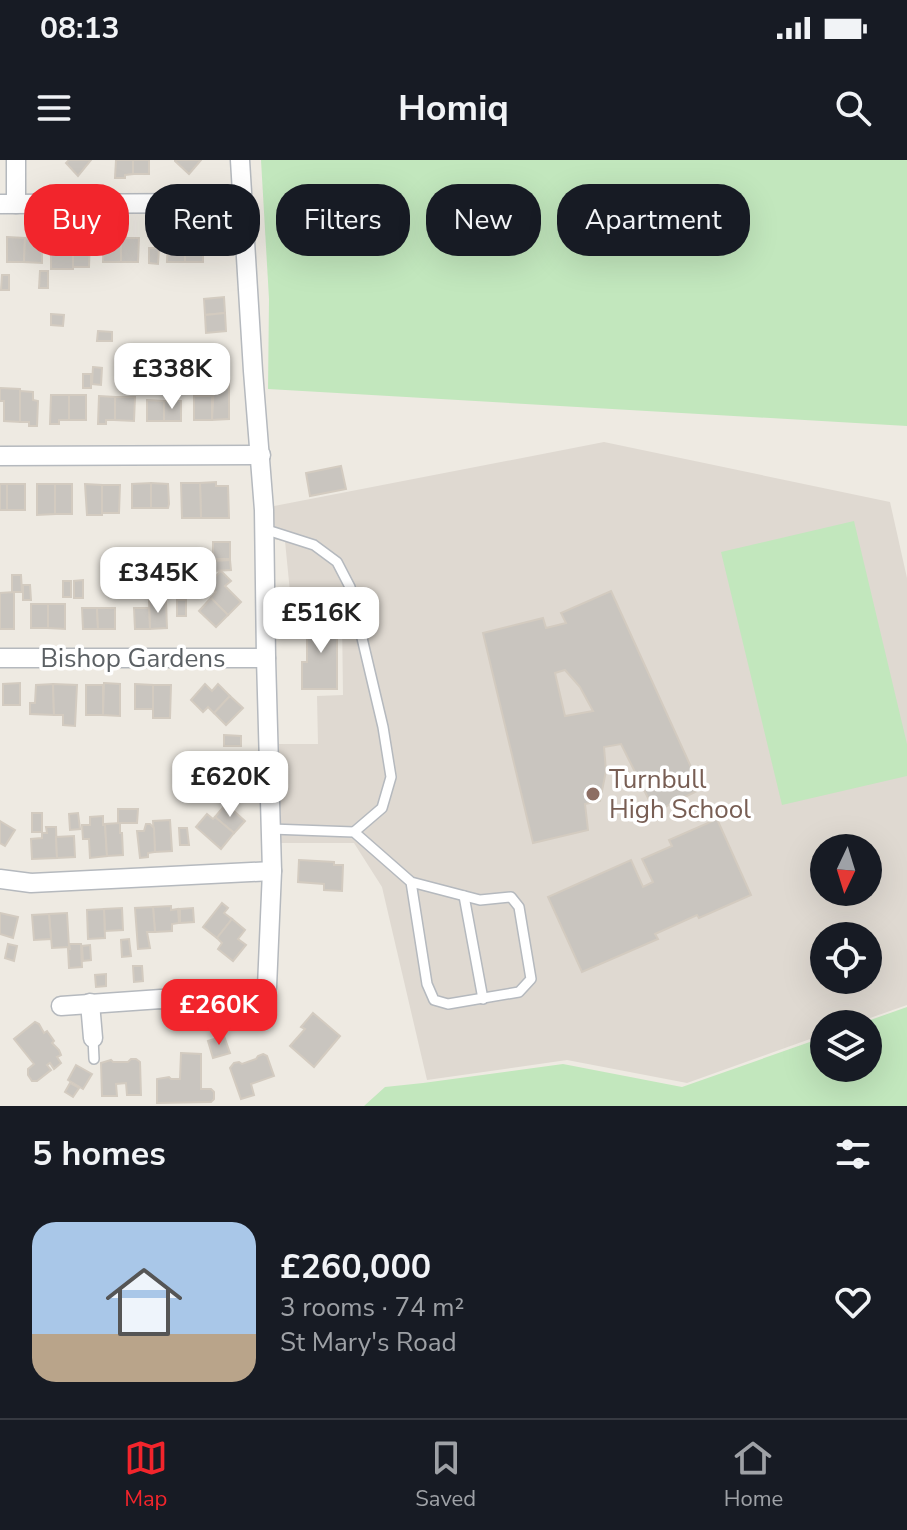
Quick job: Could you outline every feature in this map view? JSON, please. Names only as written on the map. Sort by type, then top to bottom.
[{"type":"street","points":[[16,160],[8,204],[145,203]]},
{"type":"street","points":[[240,160],[242,184]]},
{"type":"street","points":[[61,1006],[161,999],[246,1003],[267,987],[272,871],[264,510],[246,256]]},
{"type":"street","points":[[0,456],[261,455]]},
{"type":"street","name":"Bishop Gardens","points":[[0,658],[266,658]]},
{"type":"street","points":[[0,879],[31,883],[272,871]]},
{"type":"street","points":[[90,1003],[93,1038]]},
{"type":"lane","points":[[264,529],[314,545],[337,562],[350,587],[383,727],[391,777],[382,808],[354,832]]},
{"type":"lane","points":[[271,829],[354,832],[411,882],[480,900],[511,897],[519,907],[531,979],[519,992],[448,1004],[434,1000],[427,984],[411,882]]},
{"type":"lane","points":[[464,896],[483,999]]},
{"type":"lane","points":[[93,1038],[94,1059]]},
{"type":"shaded area","name":"Turnbull High School","points":[[604,442],[890,502],[907,578],[907,1005],[882,1014],[882,1010],[810,1010],[810,1039],[687,1083],[567,1060],[427,1080],[382,887],[354,843],[281,843],[279,744],[318,744],[317,696],[343,695],[342,618],[328,591],[290,592],[285,541],[271,539],[269,507]]},
{"type":"green space","points":[[261,160],[907,160],[907,426],[268,389],[269,299]]},
{"type":"green space","points":[[854,521],[907,744],[907,776],[782,805],[721,552]]},
{"type":"green space","points":[[907,1007],[907,1106],[364,1106],[385,1087],[563,1064],[682,1087],[810,1042],[810,1082],[882,1082],[882,1016]]},
{"type":"building","points":[[69,160],[91,160],[78,176],[66,163]]},
{"type":"building","points":[[116,160],[133,160],[133,174],[115,178]]},
{"type":"building","points":[[133,160],[149,160],[149,174],[133,174]]},
{"type":"building","points":[[175,160],[201,160],[189,174],[175,161]]},
{"type":"building","points":[[7,237],[24,238],[24,262],[7,262]]},
{"type":"building","points":[[129,238],[139,238],[138,262],[121,262],[121,256],[129,256]]},
{"type":"building","points":[[24,256],[42,256],[42,263],[24,262]]},
{"type":"building","points":[[51,256],[73,256],[73,269],[51,269]]},
{"type":"building","points":[[73,256],[89,256],[89,267],[73,267]]},
{"type":"building","points":[[103,256],[121,256],[121,262],[103,262]]},
{"type":"building","points":[[149,256],[158,256],[158,264],[149,263]]},
{"type":"building","points":[[167,256],[185,256],[185,262],[167,262]]},
{"type":"building","points":[[185,256],[203,256],[203,262],[185,262]]},
{"type":"building","points":[[40,271],[48,271],[48,288],[39,288]]},
{"type":"building","points":[[2,275],[9,275],[9,290],[1,290]]},
{"type":"building","points":[[224,297],[225,313],[205,315],[204,299]]},
{"type":"building","points":[[225,313],[226,331],[206,333],[205,315]]},
{"type":"building","points":[[51,314],[64,315],[63,326],[51,325]]},
{"type":"building","points":[[98,331],[112,332],[112,341],[97,341]]},
{"type":"building","points":[[93,367],[102,368],[101,385],[92,384]]},
{"type":"building","points":[[83,374],[91,374],[91,388],[83,388]]},
{"type":"building","points":[[196,376],[197,391],[179,392],[179,377]]},
{"type":"building","points":[[214,384],[229,384],[229,419],[212,420]]},
{"type":"building","points":[[0,388],[20,389],[20,422],[4,421],[4,401],[0,401]]},
{"type":"building","points":[[20,391],[33,392],[33,400],[38,401],[37,426],[20,422]]},
{"type":"building","points":[[51,395],[69,395],[69,420],[50,424]]},
{"type":"building","points":[[69,395],[86,395],[86,420],[69,420]]},
{"type":"building","points":[[99,396],[115,397],[115,420],[106,420],[106,424],[98,424]]},
{"type":"building","points":[[194,396],[212,396],[212,420],[194,420]]},
{"type":"building","points":[[115,397],[135,397],[134,421],[115,420]]},
{"type":"building","points":[[147,400],[164,401],[164,421],[147,421]]},
{"type":"building","points":[[164,401],[181,401],[181,421],[164,421]]},
{"type":"building","points":[[341,466],[346,489],[310,496],[306,473]]},
{"type":"building","points":[[216,482],[216,486],[228,486],[229,518],[201,518],[200,483]]},
{"type":"building","points":[[151,483],[151,508],[132,508],[132,484]]},
{"type":"building","points":[[151,483],[168,484],[168,508],[151,508]]},
{"type":"building","points":[[181,483],[200,483],[201,518],[182,518]]},
{"type":"building","points":[[0,484],[7,484],[7,510],[0,510]]},
{"type":"building","points":[[7,484],[25,484],[25,510],[7,510]]},
{"type":"building","points":[[37,484],[55,484],[55,514],[37,515]]},
{"type":"building","points":[[55,484],[72,484],[72,514],[55,514]]},
{"type":"building","points":[[85,484],[102,485],[102,515],[87,515]]},
{"type":"building","points":[[102,485],[120,485],[119,513],[102,513]]},
{"type":"building","points":[[213,542],[230,542],[230,559],[213,559]]},
{"type":"building","points":[[230,560],[231,570],[213,571],[213,561]]},
{"type":"building","points":[[221,571],[231,581],[225,586],[241,602],[228,615],[211,598],[216,592],[208,584]]},
{"type":"building","points":[[12,575],[21,575],[22,592],[12,592]]},
{"type":"building","points":[[83,580],[83,598],[74,598],[74,581]]},
{"type":"building","points":[[63,581],[71,581],[71,597],[63,597]]},
{"type":"building","points":[[23,585],[30,585],[31,600],[23,600]]},
{"type":"building","points":[[611,591],[701,789],[655,812],[621,744],[604,747],[606,771],[600,801],[585,804],[588,830],[533,843],[483,633],[543,618],[546,628],[566,623],[561,613]],"holes":[[[565,670],[580,687],[593,711],[565,716],[555,673]]]},
{"type":"building","points":[[14,592],[14,629],[0,629],[0,593]]},
{"type":"building","points":[[211,598],[228,615],[216,627],[199,611]]},
{"type":"building","points":[[177,600],[186,600],[186,616],[177,616]]},
{"type":"building","points":[[149,601],[166,601],[167,628],[150,629]]},
{"type":"building","points":[[31,604],[48,604],[48,628],[31,628]]},
{"type":"building","points":[[48,604],[65,604],[65,629],[48,628]]},
{"type":"building","points":[[82,608],[97,608],[98,629],[83,629]]},
{"type":"building","points":[[97,608],[115,608],[115,629],[98,629]]},
{"type":"building","points":[[134,608],[149,608],[150,629],[135,629]]},
{"type":"building","points":[[307,619],[337,619],[337,689],[302,689],[302,662],[307,662]]},
{"type":"building","points":[[20,683],[20,705],[3,705],[3,684]]},
{"type":"building","points":[[104,683],[120,684],[120,716],[103,715]]},
{"type":"building","points":[[53,684],[54,715],[30,714],[30,703],[35,703],[36,685]]},
{"type":"building","points":[[53,684],[77,685],[75,726],[63,725],[63,715],[54,715]]},
{"type":"building","points":[[135,684],[153,685],[153,709],[135,709]]},
{"type":"building","points":[[205,684],[212,691],[218,684],[230,696],[214,713],[208,707],[203,712],[191,700]]},
{"type":"building","points":[[86,685],[103,685],[103,715],[86,715]]},
{"type":"building","points":[[153,685],[171,685],[170,718],[153,718]]},
{"type":"building","points":[[230,696],[243,708],[226,725],[214,713]]},
{"type":"building","points":[[224,735],[241,736],[241,746],[224,746]]},
{"type":"building","points":[[219,752],[244,753],[243,782],[219,782],[219,772],[208,772],[208,761],[219,761]]},
{"type":"building","points":[[215,785],[244,786],[244,795],[215,794]]},
{"type":"building","points":[[226,804],[245,821],[234,833],[215,817]]},
{"type":"building","points":[[118,809],[138,809],[137,823],[118,823]]},
{"type":"building","points":[[32,813],[42,813],[42,832],[32,832]]},
{"type":"building","points":[[78,813],[80,829],[70,830],[69,814]]},
{"type":"building","points":[[207,814],[234,833],[221,849],[196,827]]},
{"type":"building","points":[[103,816],[107,856],[90,858],[89,839],[83,839],[82,825],[90,825],[90,817]]},
{"type":"building","points":[[717,819],[751,895],[655,934],[658,939],[582,972],[548,897],[631,860],[643,887],[653,882],[642,859],[672,846],[669,840]]},
{"type":"building","points":[[170,820],[172,851],[155,852],[153,821]]},
{"type":"building","points":[[0,821],[15,830],[5,846],[0,843]]},
{"type":"building","points":[[120,823],[123,855],[107,856],[105,824]]},
{"type":"building","points":[[146,824],[154,828],[155,852],[140,858],[137,831],[144,831]]},
{"type":"building","points":[[46,827],[56,827],[57,858],[32,859],[31,839],[42,838],[42,833],[47,833]]},
{"type":"building","points":[[179,828],[187,828],[189,845],[180,845]]},
{"type":"building","points":[[74,836],[75,857],[57,858],[56,837]]},
{"type":"building","points":[[299,860],[343,865],[342,891],[324,890],[324,884],[298,882]]},
{"type":"building","points":[[222,903],[228,908],[224,913],[232,919],[217,938],[203,927]]},
{"type":"building","points":[[171,906],[171,910],[178,909],[179,923],[172,924],[172,931],[155,932],[153,907]]},
{"type":"building","points":[[153,907],[155,932],[147,932],[150,948],[138,949],[135,908]]},
{"type":"building","points":[[122,908],[123,930],[105,931],[104,909]]},
{"type":"building","points":[[193,908],[194,922],[180,923],[180,909]]},
{"type":"building","points":[[104,909],[105,938],[88,939],[87,910]]},
{"type":"building","points":[[0,913],[18,917],[13,938],[0,934]]},
{"type":"building","points":[[67,913],[69,947],[52,948],[49,914]]},
{"type":"building","points":[[49,914],[51,939],[34,940],[32,915]]},
{"type":"building","points":[[232,919],[245,930],[238,939],[246,945],[233,961],[218,949],[222,943],[217,938]]},
{"type":"building","points":[[129,939],[131,956],[122,957],[121,940]]},
{"type":"building","points":[[8,944],[17,946],[14,961],[5,958]]},
{"type":"building","points":[[69,944],[81,944],[82,967],[69,968]]},
{"type":"building","points":[[90,945],[91,960],[83,961],[82,946]]},
{"type":"building","points":[[133,966],[142,966],[143,981],[134,982]]},
{"type":"building","points":[[106,974],[106,986],[96,987],[95,975]]},
{"type":"building","points":[[313,1013],[340,1036],[314,1067],[290,1046],[305,1029],[301,1027]]},
{"type":"building","points":[[35,1022],[54,1041],[52,1043],[59,1050],[61,1055],[57,1057],[61,1063],[54,1069],[50,1063],[47,1065],[51,1070],[37,1081],[32,1081],[28,1069],[34,1064],[14,1039]]},
{"type":"building","points":[[224,1036],[230,1053],[213,1058],[208,1041]]},
{"type":"building","points":[[181,1053],[201,1054],[201,1089],[214,1092],[211,1102],[157,1103],[157,1079],[180,1079]]},
{"type":"building","points":[[263,1054],[267,1056],[274,1076],[251,1084],[254,1095],[241,1099],[230,1068],[234,1063],[242,1064]]},
{"type":"building","points":[[131,1059],[140,1062],[141,1095],[127,1095],[126,1083],[116,1084],[117,1096],[102,1096],[101,1063],[111,1060],[128,1062]]},
{"type":"building","points":[[76,1065],[92,1074],[83,1089],[68,1080]]},
{"type":"building","points":[[70,1083],[79,1088],[73,1097],[65,1092]]},
{"type":"place","name":"Turnbull High School","points":[[593,794]]}]
